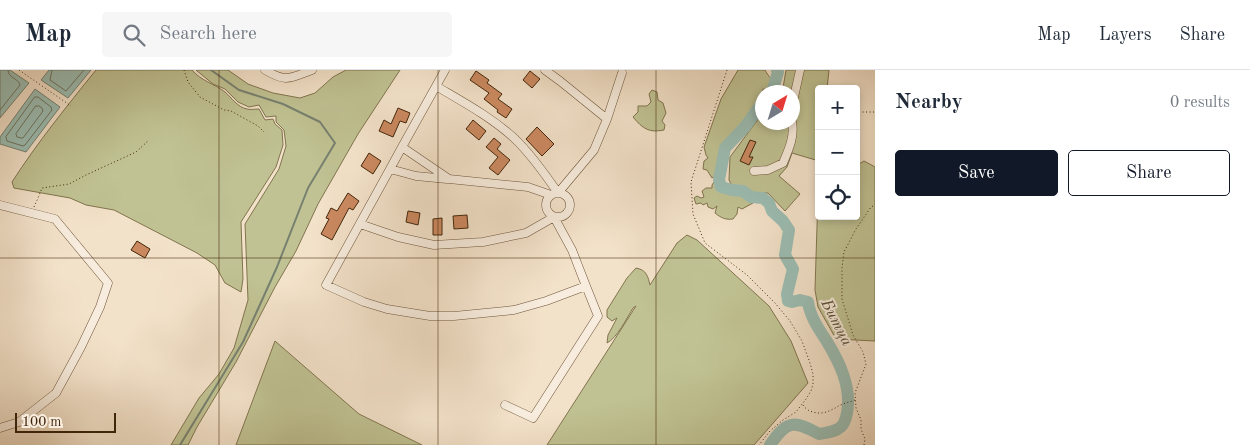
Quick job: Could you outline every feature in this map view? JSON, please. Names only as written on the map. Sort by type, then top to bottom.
[{"type":"lane","points":[[265,70],[277,77],[286,79],[312,70]]},
{"type":"lane","points":[[445,70],[326,285],[364,302],[387,309],[430,316],[454,316],[514,310],[546,301],[586,286]]},
{"type":"lane","points":[[545,70],[607,119]]},
{"type":"lane","points":[[797,85],[800,70]]},
{"type":"lane","points":[[505,406],[533,418],[598,316],[572,250],[554,217],[548,213],[545,205],[594,150],[607,119],[622,73]]},
{"type":"lane","points":[[436,86],[477,110],[514,138],[538,166],[554,194]]},
{"type":"lane","points":[[754,171],[768,170],[783,163],[791,142],[792,130]]},
{"type":"lane","points":[[402,147],[449,179]]},
{"type":"lane","points":[[360,224],[398,237],[434,245],[483,242],[526,233],[554,217],[562,217],[570,207],[566,196],[528,187],[416,176],[390,169]]},
{"type":"lane","points":[[0,205],[55,219],[108,283],[100,307],[56,393],[19,422],[0,428]]},
{"type":"path","points":[[19,70],[71,106]]},
{"type":"path","points":[[184,70],[188,82],[200,96],[258,126],[264,132]]},
{"type":"path","points":[[727,70],[691,182],[693,214],[705,243],[747,275],[790,320],[802,341],[813,374],[813,384],[810,391],[796,412],[770,431],[759,445]]},
{"type":"path","points":[[860,112],[875,112]]},
{"type":"path","points":[[27,212],[34,206],[42,188],[69,184],[136,152],[149,140]]},
{"type":"path","points":[[864,445],[865,439],[856,408],[855,393],[866,364],[863,352],[853,334],[842,299],[842,268],[844,252],[852,236],[871,207],[875,205]]},
{"type":"path","points":[[802,404],[809,411],[818,413],[828,412],[846,402],[855,400]]},
{"type":"green space","points":[[96,70],[192,70],[221,89],[243,108],[259,109],[265,120],[273,119],[275,124],[282,130],[283,145],[276,167],[241,222],[243,279],[241,292],[225,283],[215,265],[197,253],[114,210],[86,205],[70,198],[14,188],[12,182],[22,167]]},
{"type":"green space","points":[[196,70],[228,70],[248,84],[273,93],[300,98],[315,93],[333,77],[346,70],[400,70],[358,134],[318,204],[296,251],[236,362],[188,445],[171,445],[199,398],[219,374],[234,348],[248,300],[245,224],[279,169],[286,146],[284,130],[276,122],[276,116],[266,117],[259,105],[249,107],[238,102],[225,89],[213,84]]},
{"type":"green space","points":[[738,70],[765,70],[771,80],[772,85],[755,85],[755,108],[723,145],[717,175],[712,178],[707,170],[703,169],[704,161],[708,158],[704,147],[721,99]]},
{"type":"green space","points":[[786,70],[829,70],[827,85],[815,85],[815,160],[792,153],[787,167],[779,176],[800,194],[785,211],[768,193],[753,193],[732,186],[729,180],[730,157],[755,123],[755,130],[800,130],[800,85],[784,85]]},
{"type":"green space","points":[[652,90],[657,92],[658,100],[663,103],[666,113],[662,121],[665,125],[664,130],[654,131],[647,129],[640,125],[633,117],[638,112],[638,106],[647,106],[651,102],[649,94]]},
{"type":"green space","points":[[864,161],[875,167],[875,341],[836,339],[818,307],[815,290],[817,220],[860,220],[860,164]]},
{"type":"green space","points":[[714,182],[719,184],[719,188],[723,192],[741,193],[753,200],[753,203],[742,209],[738,207],[737,214],[733,219],[724,218],[715,213],[717,206],[713,209],[708,207],[707,203],[703,205],[701,203],[696,204],[694,198],[697,196],[704,197],[702,191],[706,188],[712,188]]},
{"type":"green space","points":[[687,235],[697,240],[769,306],[791,341],[808,383],[754,445],[547,445],[636,306],[618,332],[607,343],[608,335],[617,318],[612,321],[607,317],[607,310],[627,278],[636,268],[640,269],[646,274],[650,285],[677,243]]},
{"type":"green space","points":[[275,341],[359,414],[422,445],[236,445]]},
{"type":"water","points":[[0,70],[10,70],[29,83],[0,118]]},
{"type":"water","points":[[49,70],[91,70],[68,98],[41,80]]},
{"type":"water","points":[[35,89],[60,107],[26,152],[0,144],[0,137]]},
{"type":"building","points":[[476,71],[489,80],[487,83],[502,94],[498,99],[512,109],[506,118],[484,99],[489,93],[470,80]]},
{"type":"building","points":[[530,71],[540,79],[532,88],[523,80]]},
{"type":"building","points":[[398,108],[410,113],[406,123],[400,121],[393,137],[379,131],[384,120],[391,124]]},
{"type":"building","points":[[473,120],[486,131],[479,140],[466,129]]},
{"type":"building","points":[[537,127],[554,144],[542,156],[526,139]]},
{"type":"building","points":[[494,138],[501,144],[497,149],[510,160],[498,175],[489,168],[498,157],[486,147]]},
{"type":"building","points":[[750,140],[756,142],[749,157],[753,157],[749,165],[740,161]]},
{"type":"building","points":[[369,153],[381,161],[373,174],[361,166]]},
{"type":"building","points":[[348,193],[359,201],[353,210],[349,208],[332,240],[321,234],[329,219],[326,218],[331,208],[337,211]]},
{"type":"building","points":[[408,211],[420,213],[418,225],[406,222]]},
{"type":"building","points":[[467,215],[468,228],[454,229],[453,216]]},
{"type":"building","points":[[442,218],[442,235],[433,235],[433,219]]},
{"type":"building","points":[[137,241],[150,249],[145,258],[131,250]]},
{"type":"waterway","points":[[180,445],[243,342],[277,267],[308,188],[335,143],[320,122],[283,104],[239,90],[211,70]]},
{"type":"waterway","name":"Битца","points":[[774,85],[777,70]]},
{"type":"waterway","name":"Битца","points":[[755,113],[745,127],[725,148],[719,180],[721,187],[743,191],[751,197],[763,198],[769,203],[772,211],[783,221],[789,230],[785,255],[793,269],[787,294],[788,301],[800,300],[808,302],[815,322],[840,365],[848,394],[847,413],[842,426],[838,429],[819,434],[803,426],[792,425],[781,431],[770,445]]}]
